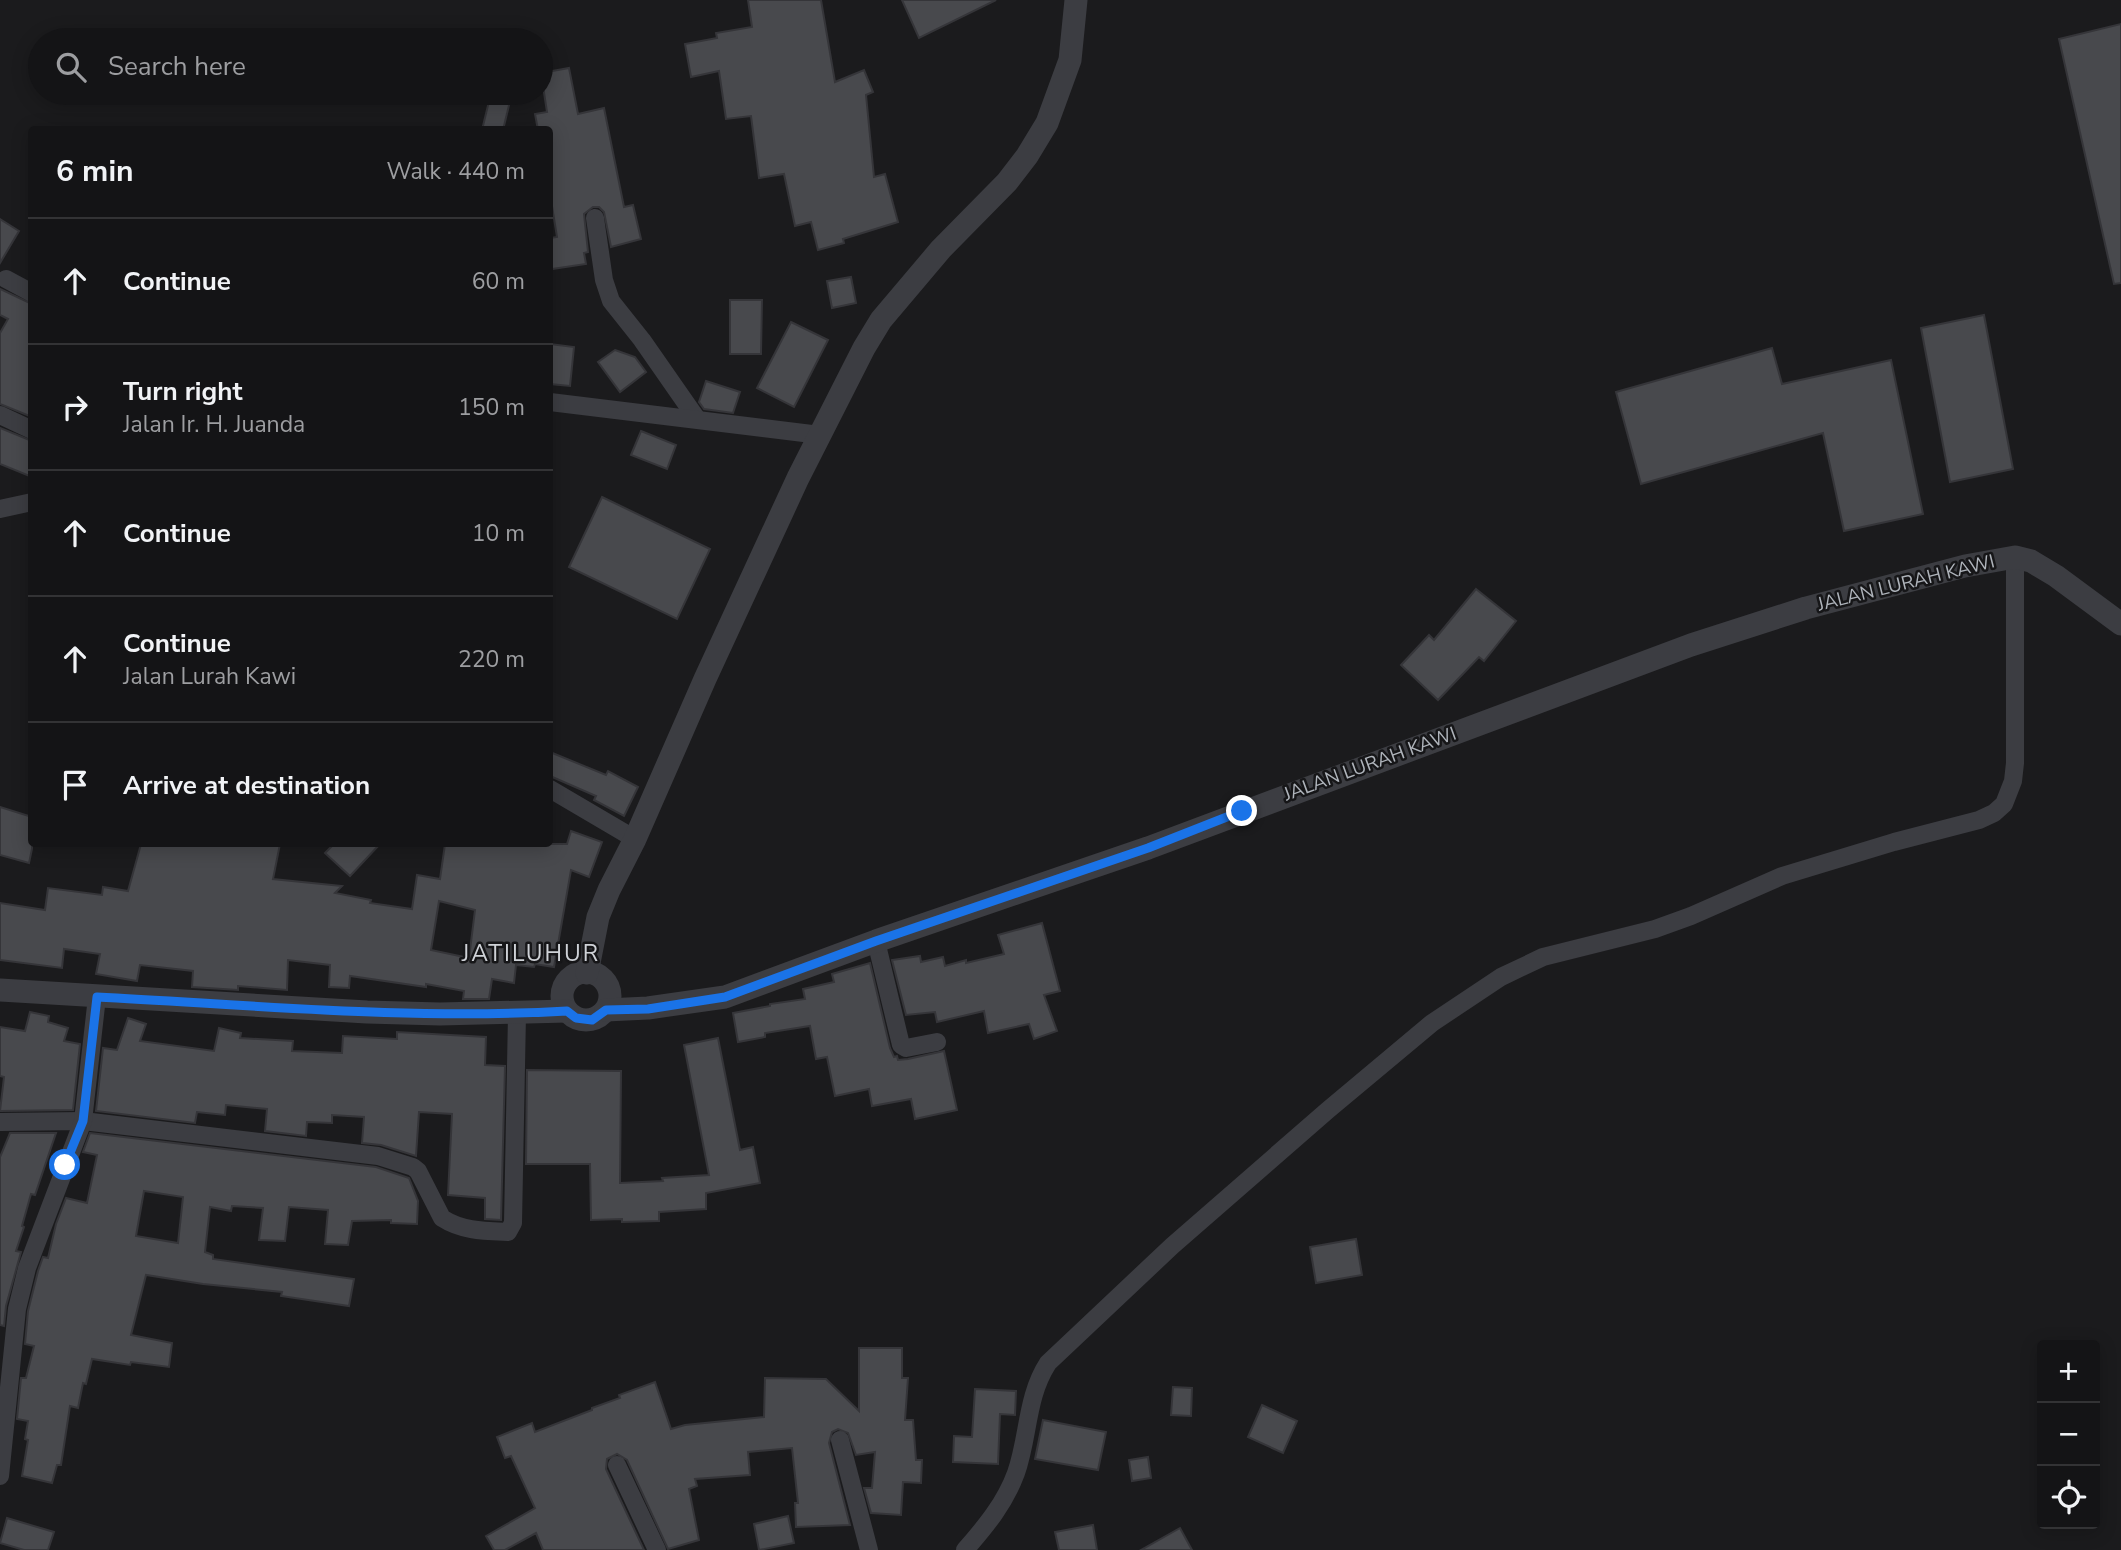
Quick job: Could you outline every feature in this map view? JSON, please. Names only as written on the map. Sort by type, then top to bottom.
[{"type":"street","points":[[587,972],[598,917],[780,515],[864,348],[881,320],[941,249],[1007,182],[1027,156],[1047,123],[1070,60],[1076,0]]},
{"type":"street","points":[[595,218],[604,280],[611,301],[698,419]]},
{"type":"street","points":[[6,279],[28,291]]},
{"type":"street","points":[[553,402],[820,436]]},
{"type":"street","points":[[0,415],[28,428]]},
{"type":"street","points":[[0,509],[28,503]]},
{"type":"street","points":[[965,1550],[991,1520],[1016,1472],[1033,1393],[1038,1377],[1048,1363],[1172,1246],[1432,1023],[1501,977],[1543,957],[1655,929],[1782,876],[1979,820],[1994,813],[2004,804],[2013,781],[2015,763],[2015,557]]},
{"type":"street","name":"JALAN LURAH KAWI","points":[[606,1010],[648,1009],[725,997],[876,941],[1148,848],[1691,645],[1819,604],[1965,566],[2015,557],[2031,561],[2121,624]]},
{"type":"street","points":[[553,791],[635,839]]},
{"type":"street","points":[[876,941],[901,1045],[906,1048],[937,1042]]},
{"type":"street","points":[[587,972],[599,976],[607,985],[610,998],[606,1010],[587,1020],[576,1018],[567,1011],[562,999],[565,986],[574,976],[587,972]]},
{"type":"street","points":[[0,990],[305,1009],[440,1014],[567,1011]]},
{"type":"street","points":[[0,1476],[17,1309],[27,1268],[83,1121],[97,997]]},
{"type":"street","points":[[0,1122],[83,1121],[377,1156],[418,1171],[442,1218],[473,1231],[508,1232],[513,1223],[517,1014]]},
{"type":"street","points":[[840,1440],[869,1550]]},
{"type":"street","points":[[617,1465],[657,1550]]},
{"type":"building","points":[[748,0],[821,0],[835,82],[864,70],[873,92],[866,95],[874,177],[885,174],[898,222],[843,239],[844,243],[818,250],[811,222],[795,226],[784,174],[759,178],[751,116],[726,119],[719,71],[691,77],[685,44],[717,38],[716,33],[752,27]]},
{"type":"building","points":[[902,0],[996,0],[919,38]]},
{"type":"building","points":[[2121,24],[2121,283],[2114,284],[2059,39]]},
{"type":"building","points":[[569,68],[578,114],[604,108],[624,207],[633,205],[641,239],[611,247],[604,212],[599,207],[593,207],[584,214],[588,252],[584,253],[586,264],[553,269],[553,238],[557,237],[553,212],[553,126],[537,126],[535,114],[547,112],[546,105],[553,105],[553,71]]},
{"type":"building","points":[[488,105],[509,105],[504,126],[483,126]]},
{"type":"building","points":[[0,219],[19,231],[0,263]]},
{"type":"building","points":[[851,277],[856,303],[832,308],[827,281]]},
{"type":"building","points":[[0,289],[28,302],[28,415],[0,404],[0,333],[8,319],[0,315]]},
{"type":"building","points":[[730,300],[762,300],[761,354],[730,354]]},
{"type":"building","points":[[1984,315],[2013,469],[1950,482],[1921,328]]},
{"type":"building","points":[[791,322],[828,340],[794,407],[757,388]]},
{"type":"building","points":[[553,344],[574,347],[570,386],[553,384]]},
{"type":"building","points":[[1772,348],[1782,384],[1891,360],[1923,514],[1844,531],[1823,433],[1641,484],[1616,392]]},
{"type":"building","points":[[615,350],[635,357],[646,372],[620,392],[598,362]]},
{"type":"building","points":[[706,381],[740,392],[733,413],[704,409],[699,402]]},
{"type":"building","points":[[0,428],[28,439],[28,475],[0,464]]},
{"type":"building","points":[[641,431],[676,445],[667,469],[631,455]]},
{"type":"building","points":[[602,497],[710,549],[677,619],[569,567]]},
{"type":"building","points":[[1476,589],[1516,621],[1484,661],[1479,657],[1438,700],[1401,665],[1429,635],[1434,640]]},
{"type":"building","points":[[553,753],[606,775],[608,771],[638,787],[624,816],[594,800],[596,796],[553,777]]},
{"type":"building","points":[[0,807],[28,816],[28,847],[32,847],[29,863],[0,855]]},
{"type":"building","points":[[571,831],[602,842],[589,877],[571,870],[554,967],[516,965],[514,983],[492,979],[489,999],[463,999],[464,991],[426,984],[426,987],[350,976],[349,988],[329,987],[330,965],[288,960],[287,990],[238,986],[238,990],[192,987],[193,971],[140,965],[137,981],[96,974],[100,954],[64,949],[62,968],[0,960],[0,903],[45,910],[48,888],[102,895],[103,887],[128,891],[140,847],[279,847],[273,879],[342,886],[335,893],[371,900],[370,903],[412,909],[417,875],[440,879],[445,847],[553,847],[553,844],[567,844]],"holes":[[[439,901],[475,910],[469,958],[431,950]]]},
{"type":"building","points":[[331,847],[377,847],[350,876],[325,853]]},
{"type":"building","points":[[1042,923],[1060,991],[1044,995],[1057,1031],[1034,1039],[1029,1024],[988,1033],[984,1011],[937,1022],[935,1012],[906,1015],[892,960],[920,956],[921,962],[943,957],[945,966],[1004,954],[998,935]]},
{"type":"building","points":[[870,963],[894,1057],[897,1056],[898,1060],[908,1059],[944,1051],[957,1110],[915,1119],[911,1099],[872,1106],[869,1089],[835,1096],[827,1057],[816,1059],[810,1026],[765,1033],[765,1037],[738,1042],[733,1013],[805,999],[803,989],[834,982],[832,974]]},
{"type":"building","points":[[30,1012],[49,1016],[48,1022],[68,1028],[64,1041],[80,1044],[73,1110],[0,1111],[4,1077],[0,1076],[0,1027],[25,1031]]},
{"type":"building","points":[[128,1018],[146,1024],[140,1041],[214,1051],[219,1028],[241,1033],[240,1038],[293,1041],[292,1051],[342,1053],[343,1036],[397,1039],[397,1032],[486,1037],[485,1065],[505,1066],[501,1220],[485,1219],[485,1198],[448,1195],[452,1114],[419,1112],[416,1156],[381,1145],[362,1143],[364,1117],[332,1115],[332,1123],[307,1122],[306,1136],[265,1131],[267,1109],[226,1105],[225,1115],[197,1112],[195,1123],[96,1111],[103,1048],[117,1050]]},
{"type":"building","points":[[718,1038],[740,1150],[753,1147],[760,1183],[706,1193],[706,1209],[659,1212],[659,1221],[591,1220],[590,1164],[526,1164],[527,1070],[621,1071],[620,1183],[709,1175],[684,1045]]},
{"type":"building","points":[[10,1133],[56,1133],[35,1195],[31,1194],[22,1226],[24,1227],[16,1251],[21,1252],[6,1306],[4,1326],[0,1325],[0,1157]]},
{"type":"building","points":[[90,1133],[376,1167],[409,1178],[418,1201],[417,1224],[391,1223],[391,1220],[352,1221],[348,1245],[325,1244],[328,1210],[289,1207],[285,1241],[259,1240],[263,1208],[232,1206],[231,1211],[210,1207],[205,1252],[213,1255],[213,1259],[354,1279],[349,1306],[281,1296],[282,1292],[146,1275],[131,1335],[172,1343],[169,1367],[92,1359],[78,1408],[70,1406],[61,1465],[57,1465],[52,1483],[22,1476],[28,1421],[17,1419],[21,1378],[26,1378],[34,1346],[25,1344],[28,1311],[38,1271],[43,1257],[48,1258],[56,1224],[66,1198],[87,1203],[97,1155],[83,1152]],"holes":[[[144,1191],[183,1197],[178,1243],[136,1236]]]},
{"type":"building","points":[[1356,1239],[1362,1275],[1316,1283],[1310,1247]]},
{"type":"building","points":[[859,1348],[902,1348],[902,1378],[908,1378],[905,1420],[913,1420],[916,1460],[922,1460],[921,1483],[903,1482],[901,1515],[871,1513],[864,1488],[872,1488],[875,1452],[856,1455],[848,1433],[838,1429],[832,1432],[829,1443],[850,1525],[796,1527],[795,1503],[798,1503],[792,1448],[748,1452],[750,1475],[695,1479],[697,1486],[689,1489],[699,1540],[668,1549],[627,1460],[617,1454],[607,1459],[606,1469],[644,1550],[543,1550],[536,1533],[505,1550],[494,1550],[486,1536],[535,1508],[511,1456],[505,1458],[497,1437],[532,1423],[535,1432],[655,1382],[671,1429],[685,1425],[764,1417],[765,1378],[826,1379],[859,1411]]},
{"type":"building","points":[[1173,1387],[1192,1388],[1191,1416],[1171,1415]]},
{"type":"building","points":[[975,1389],[1016,1391],[1015,1415],[1000,1414],[998,1464],[953,1462],[954,1436],[972,1437]]},
{"type":"building","points":[[1262,1405],[1297,1421],[1283,1453],[1248,1437]]},
{"type":"building","points":[[1043,1420],[1106,1432],[1098,1470],[1035,1459]]},
{"type":"building","points":[[1148,1457],[1151,1478],[1132,1481],[1129,1460]]},
{"type":"building","points":[[788,1516],[794,1543],[759,1550],[754,1524]]},
{"type":"building","points":[[7,1518],[54,1532],[48,1550],[24,1550],[0,1543]]},
{"type":"building","points":[[1093,1525],[1097,1550],[1059,1550],[1055,1532]]},
{"type":"building","points":[[1180,1528],[1192,1550],[1141,1550]]},
{"type":"district","name":"JATILUHUR","points":[[531,953]]},
{"type":"route","points":[[65,1165],[83,1121],[97,997],[440,1014],[567,1011],[581,1020],[592,1020],[606,1010],[648,1009],[725,997],[876,941],[1148,848],[1242,811]]}]
